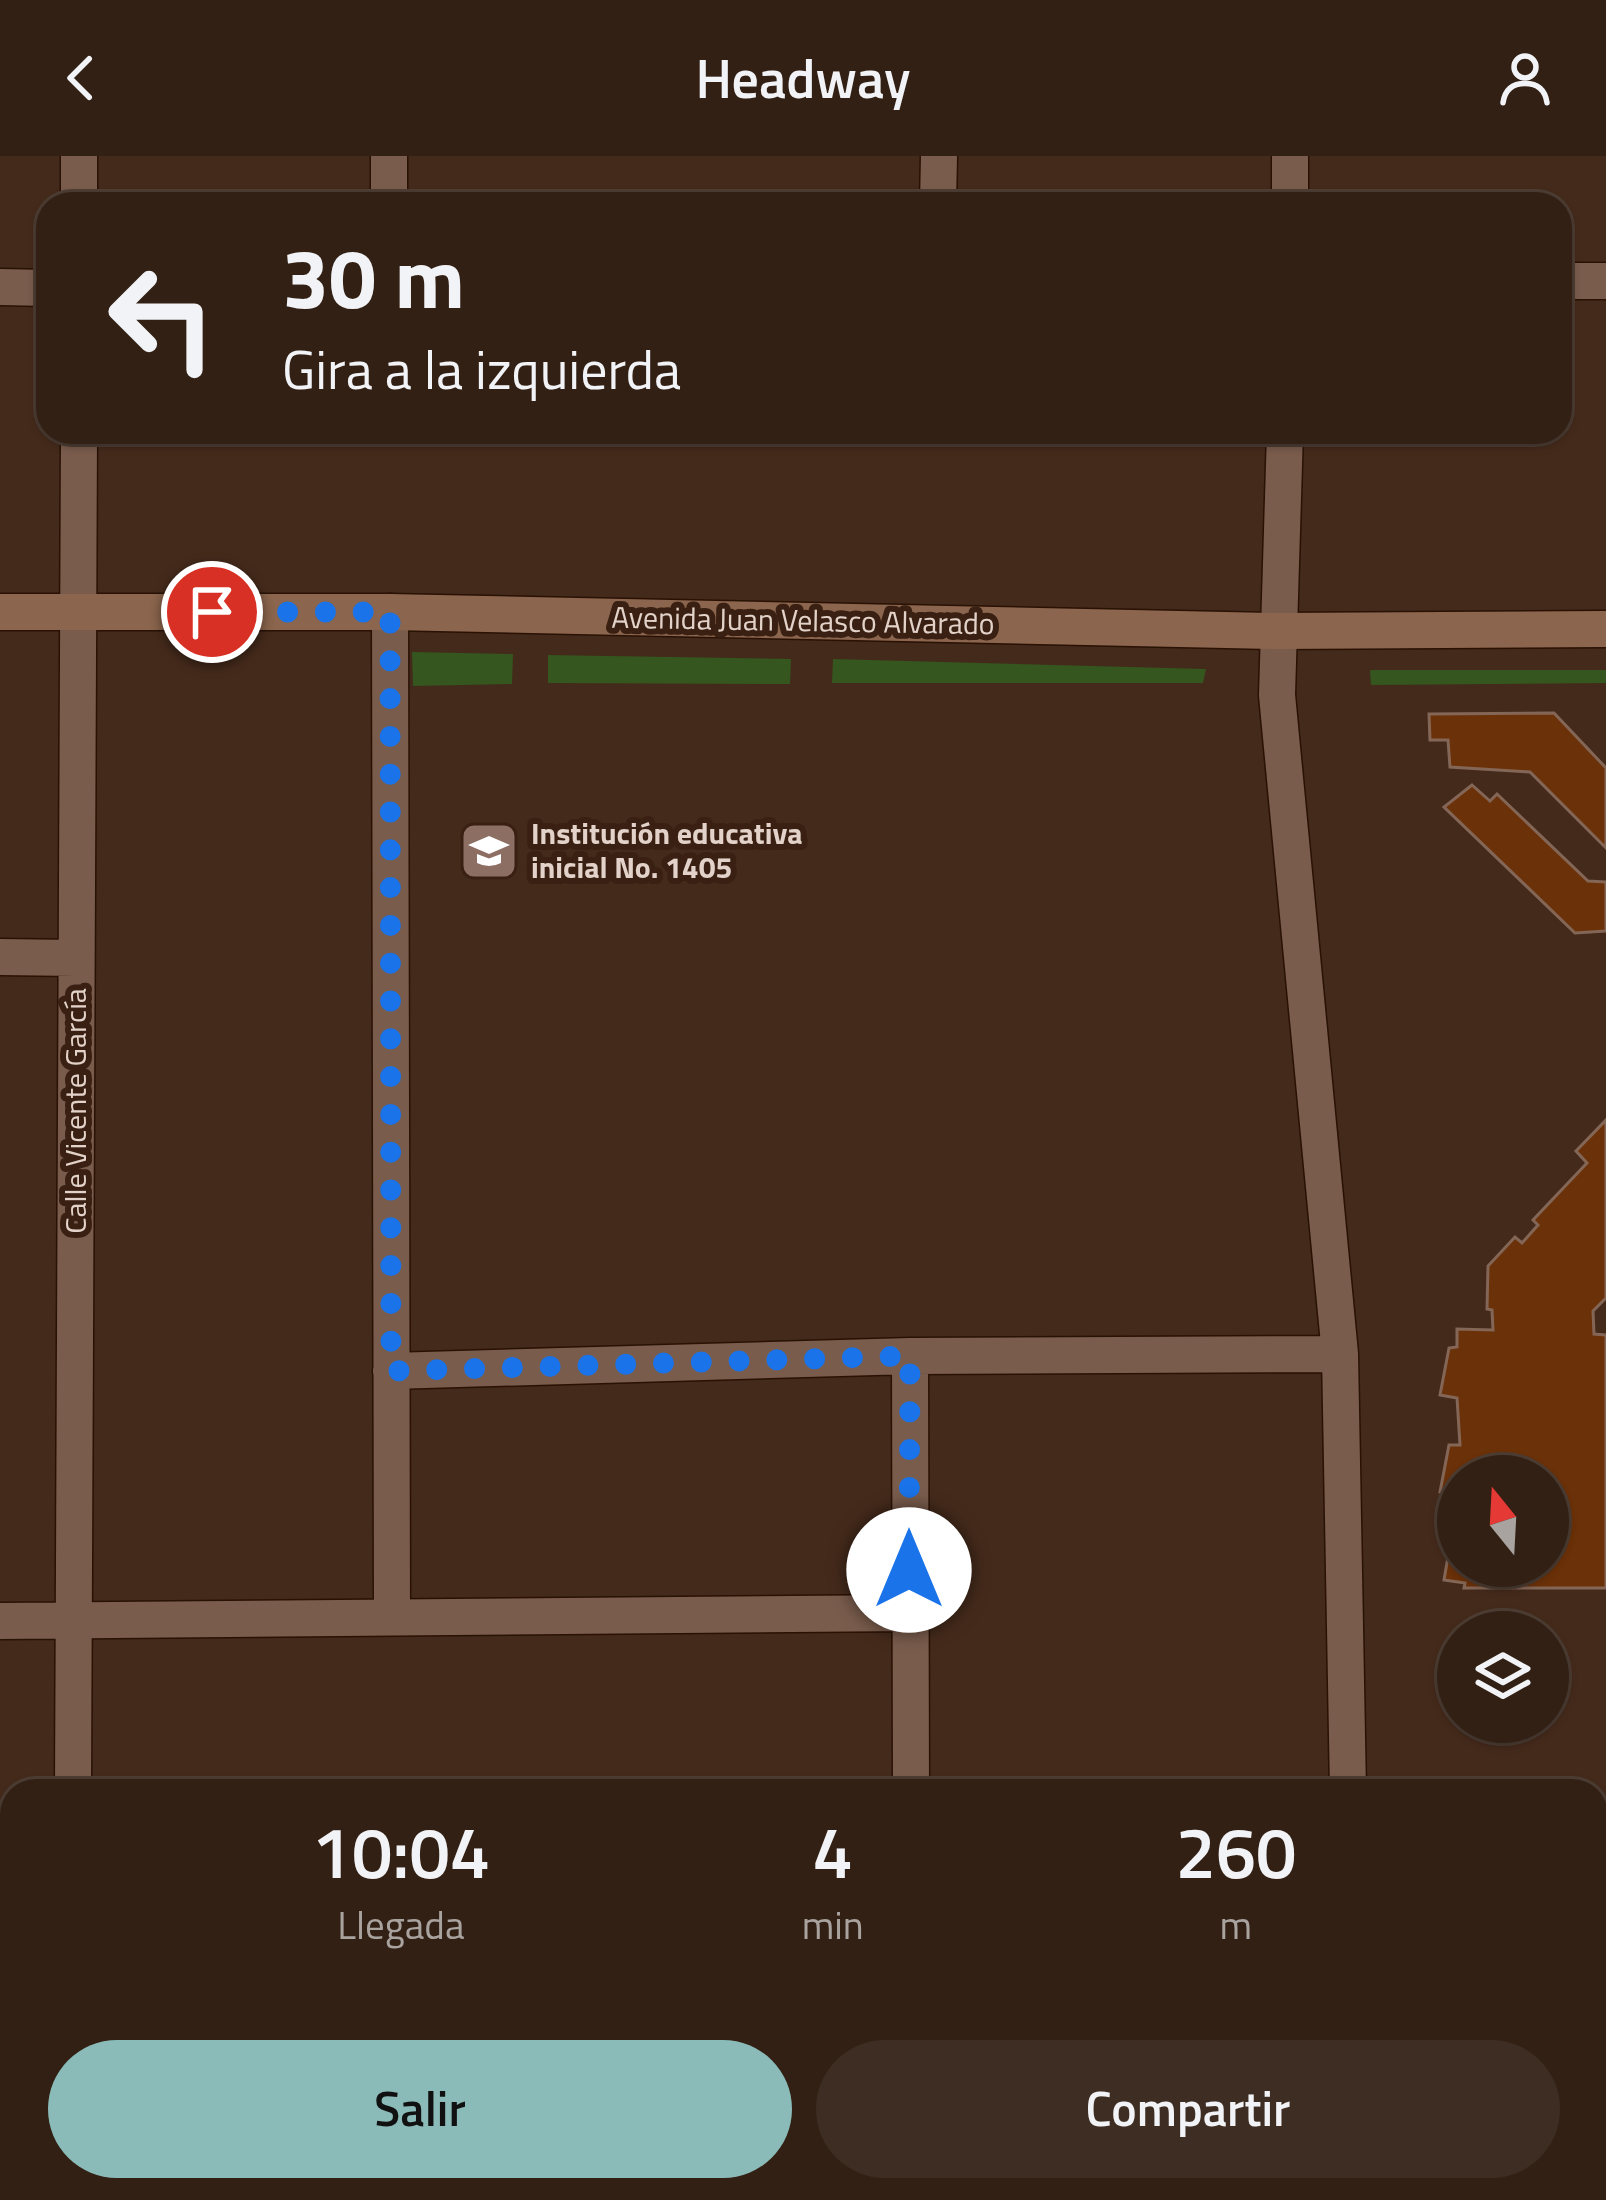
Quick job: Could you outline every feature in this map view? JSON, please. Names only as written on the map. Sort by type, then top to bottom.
[{"type":"street","points":[[79,192],[80,156]]},
{"type":"street","points":[[389,156],[389,192]]},
{"type":"street","points":[[938,192],[939,156]]},
{"type":"street","points":[[1290,156],[1290,192]]},
{"type":"street","points":[[1572,280],[1606,281]]},
{"type":"street","points":[[0,287],[36,288]]},
{"type":"street","name":"Calle Vicente García","points":[[73,1779],[79,444]]},
{"type":"street","points":[[1285,444],[1277,695],[1340,1354],[1348,1779]]},
{"type":"street","name":"Avenida Juan Velasco Alvarado","points":[[0,612],[390,612],[1277,631],[1606,628]]},
{"type":"street","points":[[390,612],[392,1616]]},
{"type":"street","points":[[0,957],[76,958]]},
{"type":"street","points":[[391,1371],[910,1356],[1340,1354]]},
{"type":"street","points":[[910,1356],[911,1779]]},
{"type":"street","points":[[0,1621],[909,1613]]},
{"type":"green space","points":[[412,652],[513,654],[512,684],[413,686]]},
{"type":"green space","points":[[548,655],[791,659],[790,684],[548,683]]},
{"type":"green space","points":[[833,659],[1206,669],[1203,683],[832,683]]},
{"type":"green space","points":[[1370,670],[1606,670],[1606,683],[1371,685]]},
{"type":"building","points":[[1554,713],[1606,768],[1606,848],[1530,772],[1450,767],[1448,740],[1430,740],[1429,714]]},
{"type":"building","points":[[1472,785],[1490,801],[1497,794],[1588,881],[1606,882],[1606,931],[1575,933],[1444,807]]},
{"type":"building","points":[[1606,1120],[1606,1298],[1593,1311],[1594,1334],[1606,1335],[1606,1588],[1464,1588],[1569,1587],[1569,1455],[1447,1455],[1449,1445],[1460,1445],[1457,1398],[1440,1395],[1449,1348],[1457,1347],[1457,1329],[1493,1330],[1492,1310],[1487,1309],[1488,1266],[1515,1237],[1522,1243],[1538,1225],[1533,1220],[1587,1163],[1576,1151]]},
{"type":"place","name":"Institución educativa inicial No. 1405","points":[[489,851]]},
{"type":"route","points":[[212,612],[390,612],[391,1371],[910,1356],[909,1570]]}]
